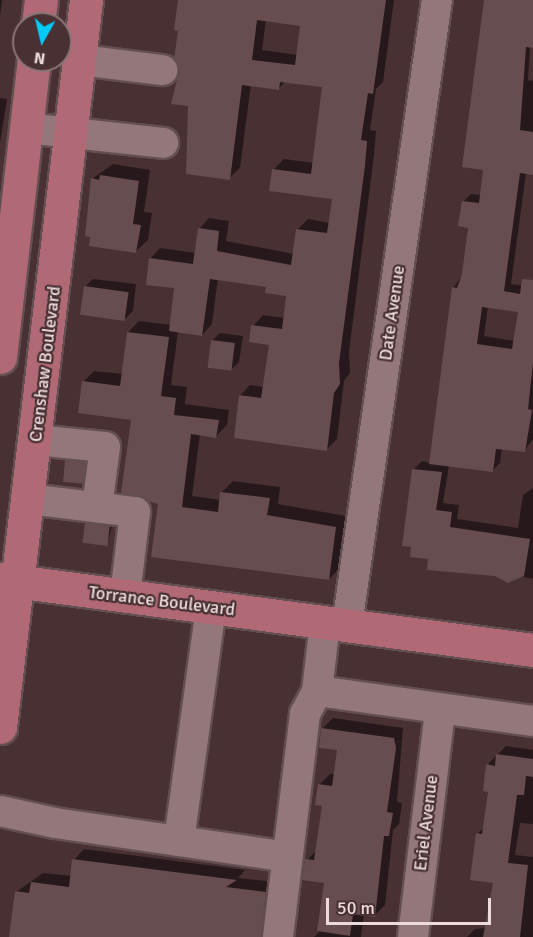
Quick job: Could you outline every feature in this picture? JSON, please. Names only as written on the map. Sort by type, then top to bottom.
[{"type":"main road","name":"Crenshaw Boulevard","points":[[0,727],[10,581],[29,500],[73,134],[86,0]]},
{"type":"main road","points":[[0,357],[4,278],[33,72]]},
{"type":"main road","name":"Torrance Boulevard","points":[[10,581],[533,650]]},
{"type":"street","name":"Date Avenue","points":[[336,624],[437,0]]},
{"type":"street","points":[[80,60],[162,70]]},
{"type":"street","points":[[26,128],[163,143]]},
{"type":"street","points":[[36,440],[105,447],[98,507]]},
{"type":"street","points":[[29,500],[135,512],[124,596]]},
{"type":"street","points":[[178,841],[211,608]]},
{"type":"street","points":[[278,937],[305,714],[317,691],[336,624]]},
{"type":"street","points":[[317,691],[533,721]]},
{"type":"street","name":"Eriel Avenue","points":[[412,937],[440,709]]},
{"type":"street","points":[[0,811],[288,857]]},
{"type":"building","points":[[178,0],[386,0],[373,94],[368,93],[361,140],[367,141],[365,166],[339,363],[340,384],[334,393],[327,451],[234,438],[239,395],[261,398],[269,345],[249,342],[251,325],[282,329],[286,296],[265,293],[266,287],[210,279],[202,336],[169,331],[174,288],[146,285],[149,258],[193,264],[198,228],[219,231],[217,251],[291,265],[296,229],[327,233],[332,199],[269,191],[272,169],[311,174],[322,87],[280,82],[279,90],[242,85],[230,180],[186,174],[188,106],[171,104],[179,72],[174,59],[178,31],[174,30]],"holes":[[[257,20],[300,26],[295,65],[252,60]]]},
{"type":"building","points":[[484,0],[533,0],[533,48],[526,47],[520,130],[533,132],[533,175],[520,173],[504,291],[520,294],[522,279],[533,280],[533,363],[528,409],[532,410],[525,452],[496,449],[493,472],[429,464],[452,287],[457,288],[462,274],[468,228],[458,226],[462,201],[479,203],[483,170],[462,167]],"holes":[[[482,307],[518,312],[512,349],[477,344]]]},
{"type":"building","points":[[100,175],[139,181],[133,224],[141,225],[136,253],[89,246],[90,237],[85,236],[91,178],[99,180]]},
{"type":"building","points":[[84,286],[129,292],[125,321],[80,315]]},
{"type":"building","points":[[127,332],[169,337],[161,396],[176,398],[174,415],[219,420],[216,438],[191,434],[182,507],[218,512],[220,492],[270,498],[267,515],[336,527],[329,580],[151,557],[158,504],[121,493],[131,420],[78,413],[82,381],[120,386]]},
{"type":"building","points":[[211,340],[235,343],[231,371],[208,368]]},
{"type":"building","points":[[65,460],[86,462],[84,484],[63,482]]},
{"type":"building","points":[[412,469],[442,472],[436,510],[452,512],[450,527],[530,539],[524,576],[508,583],[495,576],[427,570],[428,559],[410,557],[411,547],[402,546]]},
{"type":"building","points":[[85,523],[110,526],[107,546],[83,543]]},
{"type":"building","points":[[321,728],[394,738],[396,748],[387,812],[393,813],[389,836],[384,836],[375,917],[353,914],[350,936],[317,931],[324,883],[302,880],[305,859],[314,860],[322,806],[315,805],[318,784],[332,786],[337,750],[319,748]]},
{"type":"building","points":[[496,754],[533,759],[533,777],[526,776],[524,795],[517,795],[508,863],[528,865],[520,937],[483,937],[493,883],[470,880],[476,833],[482,834],[488,792],[483,791],[486,764],[495,766]]},
{"type":"building","points":[[72,859],[237,880],[226,887],[266,892],[261,937],[9,937],[15,891],[29,893],[31,882],[69,887]]}]
